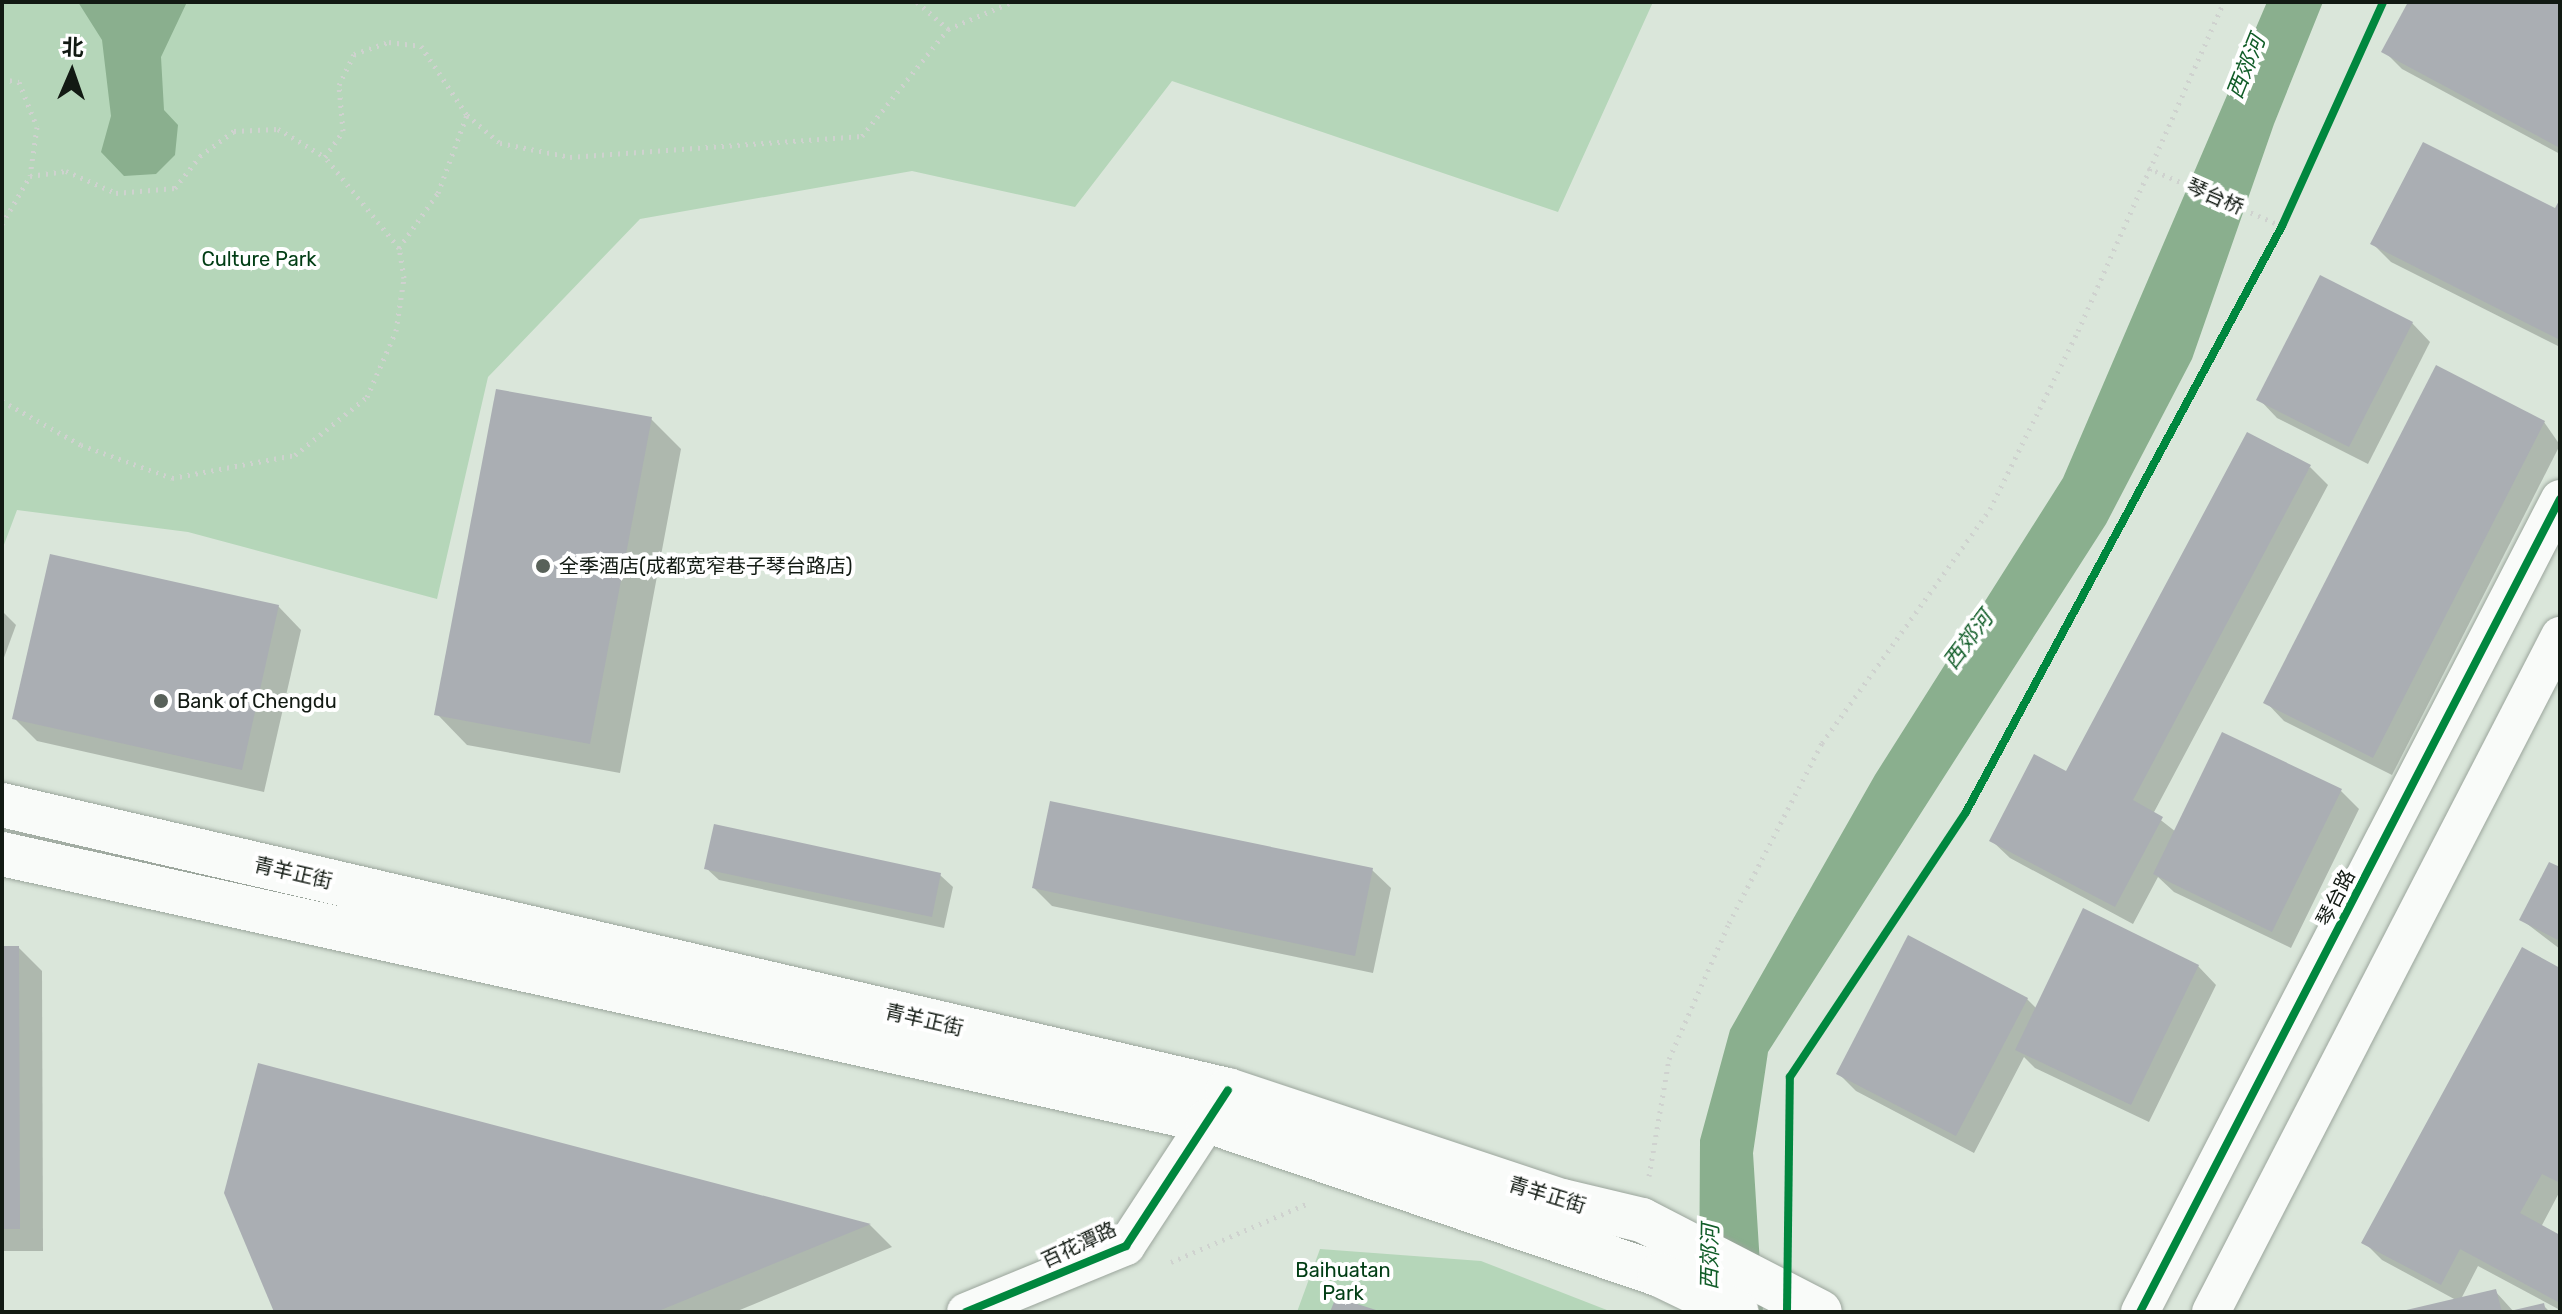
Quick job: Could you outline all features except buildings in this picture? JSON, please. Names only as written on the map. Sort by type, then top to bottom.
[{"type":"main road","name":"青羊正街","points":[[2,805],[1218,1106],[1562,1201],[1779,1303]]},
{"type":"main road","name":"青羊正街","points":[[2,854],[1218,1106],[1358,1173],[1658,1244]]},
{"type":"street","name":"琴台路","points":[[2140,1312],[2560,499]]},
{"type":"street","points":[[2211,1312],[2560,636]]},
{"type":"street","name":"百花潭路","points":[[966,1312],[1126,1246],[1218,1106]]},
{"type":"path","points":[[917,2],[948,29]]},
{"type":"path","points":[[325,157],[343,131],[339,85],[354,54],[389,42],[421,46],[467,115],[500,143],[570,157],[862,136],[948,29],[1012,2]]},
{"type":"path","points":[[1658,1244],[1669,1059],[1729,923],[1822,743],[1990,509],[2078,331],[2224,2]]},
{"type":"path","points":[[1779,1303],[1790,1077],[1966,812],[2282,226],[2383,2]]},
{"type":"path","points":[[2,79],[19,82],[37,127],[30,176],[2,224]]},
{"type":"path","points":[[399,248],[438,193],[467,115]]},
{"type":"path","points":[[2,401],[81,445],[172,478],[295,455],[367,397],[396,331],[404,278],[399,248],[325,157],[278,129],[234,131],[200,156],[175,188],[116,193],[66,171],[30,176]]},
{"type":"path","points":[[1169,1263],[1301,1207],[1358,1173]]},
{"type":"green space","name":"Culture Park","points":[[2,2],[1653,2],[1558,212],[1172,81],[1075,207],[912,171],[640,219],[488,377],[437,599],[188,532],[17,510],[2,550]]},
{"type":"green space","name":"Baihuatan Park","points":[[1320,1249],[1481,1261],[1612,1312],[1297,1312]]},
{"type":"water","points":[[78,2],[187,2],[161,57],[164,110],[178,125],[175,155],[156,174],[124,176],[101,152],[111,116],[102,40]]},
{"type":"water","name":"西郊河","points":[[2267,2],[2323,2],[2274,124],[2192,359],[2106,524],[1768,1052],[1753,1153],[1763,1312],[1699,1312],[1700,1140],[1730,1030],[1875,775],[2063,478]]},
{"type":"cycle path","points":[[1787,1312],[1790,1077],[1966,812],[2282,226],[2383,2]]},
{"type":"cycle path","points":[[2140,1312],[2560,499]]},
{"type":"cycle path","points":[[966,1312],[1126,1246],[1228,1090]]},
{"type":"place","name":"全季酒店(成都宽窄巷子琴台路店)","points":[[543,566]]},
{"type":"place","name":"Bank of Chengdu","points":[[161,701]]}]
